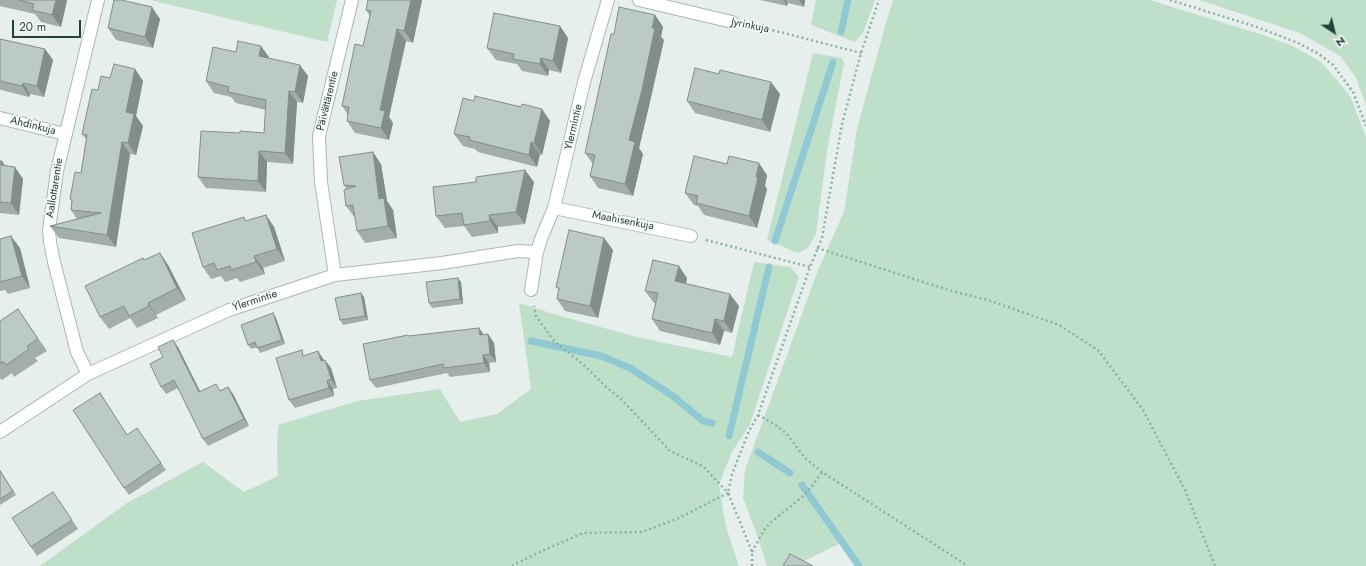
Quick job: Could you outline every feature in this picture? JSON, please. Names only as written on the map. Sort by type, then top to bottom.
[{"type":"street","name":"Aallottarentie","points":[[88,374],[77,352],[50,242],[49,230],[57,171],[98,0]]},
{"type":"street","name":"Päivättärentie","points":[[335,275],[321,182],[319,136],[352,0]]},
{"type":"street","name":"Ylermintie","points":[[532,290],[537,252],[554,208],[584,82],[608,0]]},
{"type":"street","name":"Jyrinkuja","points":[[639,0],[732,22]]},
{"type":"street","name":"Ahdinkuja","points":[[0,118],[65,134]]},
{"type":"street","name":"Maahisenkuja","points":[[554,208],[691,236]]},
{"type":"street","name":"Ylermintie","points":[[0,432],[88,374],[229,310],[335,275],[442,263],[518,251],[537,252]]},
{"type":"path","points":[[728,493],[732,474],[749,431],[758,415],[810,267],[822,238],[842,124],[861,53],[879,0]]},
{"type":"path","points":[[1170,0],[1257,26],[1298,43],[1319,54],[1333,65],[1353,92],[1366,126]]},
{"type":"path","name":"Jyrinkuja","points":[[732,22],[780,32],[861,53]]},
{"type":"path","points":[[691,236],[810,267]]},
{"type":"path","points":[[817,248],[952,291],[988,300],[1059,325],[1098,350],[1143,410],[1185,490],[1215,566]]},
{"type":"path","points":[[532,290],[536,316],[554,341],[585,366],[605,386],[621,399],[670,452],[704,467],[728,493],[752,552],[752,566]]},
{"type":"path","points":[[758,415],[774,424],[787,434],[805,458],[822,472],[968,566]]},
{"type":"path","points":[[752,552],[764,530],[770,523],[801,498],[822,472]]},
{"type":"path","points":[[512,566],[583,533],[642,532],[678,518],[728,493]]},
{"type":"green space","points":[[150,0],[337,0],[327,42]]},
{"type":"green space","points":[[816,0],[875,0],[863,33],[855,42],[811,25]]},
{"type":"green space","points":[[893,0],[1150,0],[1260,34],[1293,46],[1321,62],[1337,80],[1351,98],[1366,138],[1366,566],[861,566],[841,543],[794,566],[767,566],[743,498],[745,470],[818,270],[844,212],[857,129]]},
{"type":"green space","points":[[1199,0],[1366,0],[1366,105],[1355,76],[1340,56],[1300,33]]},
{"type":"green space","points":[[813,53],[842,58],[844,63],[827,151],[816,234],[808,248],[798,253],[767,240]]},
{"type":"green space","points":[[754,262],[790,267],[799,277],[750,424],[732,452],[719,484],[726,527],[739,566],[40,566],[127,503],[203,462],[244,492],[278,476],[278,425],[357,401],[440,389],[460,422],[497,414],[531,389],[519,303],[637,337],[732,357]]},
{"type":"building","points":[[19,0],[56,0],[52,15],[32,10],[34,4]]},
{"type":"building","points":[[114,0],[121,0],[152,7],[145,37],[108,28]]},
{"type":"building","points":[[368,0],[411,0],[404,31],[397,29],[380,110],[385,111],[381,128],[347,121],[349,107],[342,106],[355,44],[363,46],[371,11],[366,10]]},
{"type":"building","points":[[619,7],[655,15],[652,28],[655,28],[641,94],[629,140],[635,142],[625,184],[590,176],[595,155],[585,153],[611,34],[614,34]]},
{"type":"building","points":[[494,13],[560,26],[553,61],[541,58],[540,64],[513,59],[514,54],[487,48]]},
{"type":"building","points":[[0,39],[45,49],[37,86],[23,83],[22,86],[0,81]]},
{"type":"building","points":[[238,41],[261,46],[259,56],[300,65],[295,92],[289,91],[285,153],[259,151],[258,181],[198,177],[201,131],[240,133],[240,131],[264,133],[266,100],[228,92],[229,87],[206,81],[213,47],[236,52]]},
{"type":"building","points":[[114,64],[135,69],[126,112],[134,114],[128,143],[122,142],[107,235],[50,226],[101,213],[71,210],[72,200],[70,199],[75,172],[81,173],[87,135],[82,134],[92,89],[98,90],[101,76],[110,78]]},
{"type":"building","points":[[695,68],[719,74],[720,70],[771,82],[762,120],[687,101]]},
{"type":"building","points":[[475,96],[521,107],[522,104],[542,109],[534,143],[531,142],[529,155],[469,140],[470,137],[454,134],[463,98],[474,101]]},
{"type":"building","points":[[373,152],[379,199],[384,198],[388,226],[357,231],[353,205],[346,206],[344,190],[356,186],[344,185],[339,157]]},
{"type":"building","points":[[694,156],[727,164],[729,156],[759,163],[756,177],[758,177],[749,216],[696,203],[698,196],[685,193]]},
{"type":"building","points":[[0,161],[2,161],[1,165],[15,167],[11,203],[0,202]]},
{"type":"building","points":[[525,170],[516,212],[489,215],[490,221],[464,225],[462,213],[436,216],[433,187],[476,182],[476,177]]},
{"type":"building","points":[[266,215],[277,249],[254,256],[256,262],[231,270],[230,266],[217,270],[214,263],[203,267],[192,233],[244,217],[245,221]]},
{"type":"building","points":[[569,230],[604,238],[590,306],[557,299],[559,288],[556,287]]},
{"type":"building","points":[[11,236],[22,276],[0,282],[0,239]]},
{"type":"building","points":[[160,253],[177,288],[148,303],[149,306],[129,316],[124,306],[100,317],[85,286],[143,258],[144,260]]},
{"type":"building","points":[[653,260],[679,266],[675,281],[730,294],[724,321],[715,319],[712,333],[652,319],[658,293],[645,291]]},
{"type":"building","points":[[458,278],[460,299],[429,303],[426,282]]},
{"type":"building","points":[[361,293],[365,316],[340,320],[335,298]]},
{"type":"building","points":[[18,309],[38,339],[27,346],[29,349],[6,365],[3,361],[0,364],[0,321]]},
{"type":"building","points":[[273,313],[282,340],[257,348],[255,342],[248,345],[241,325]]},
{"type":"building","points":[[479,328],[480,335],[488,334],[490,354],[483,355],[484,363],[444,368],[443,364],[370,380],[363,344],[408,335]]},
{"type":"building","points":[[173,340],[199,392],[216,384],[220,391],[228,387],[244,419],[203,439],[174,380],[161,387],[150,364],[163,357],[158,347]]},
{"type":"building","points":[[302,350],[303,356],[318,351],[321,361],[325,360],[331,379],[327,381],[329,388],[289,400],[276,358]]},
{"type":"building","points":[[100,393],[127,435],[137,428],[161,463],[124,488],[73,410]]},
{"type":"building","points":[[0,471],[13,491],[0,499]]},
{"type":"building","points":[[53,492],[72,520],[31,547],[12,518]]},
{"type":"building","points":[[790,554],[813,566],[783,566]]},
{"type":"waterway","points":[[841,32],[848,0]]},
{"type":"waterway","points":[[775,241],[833,62]]},
{"type":"waterway","points":[[729,436],[769,267]]},
{"type":"waterway","points":[[531,341],[601,356],[630,368],[673,396],[703,421],[712,423]]},
{"type":"waterway","points":[[758,452],[790,473]]},
{"type":"waterway","points":[[802,485],[859,566]]}]
